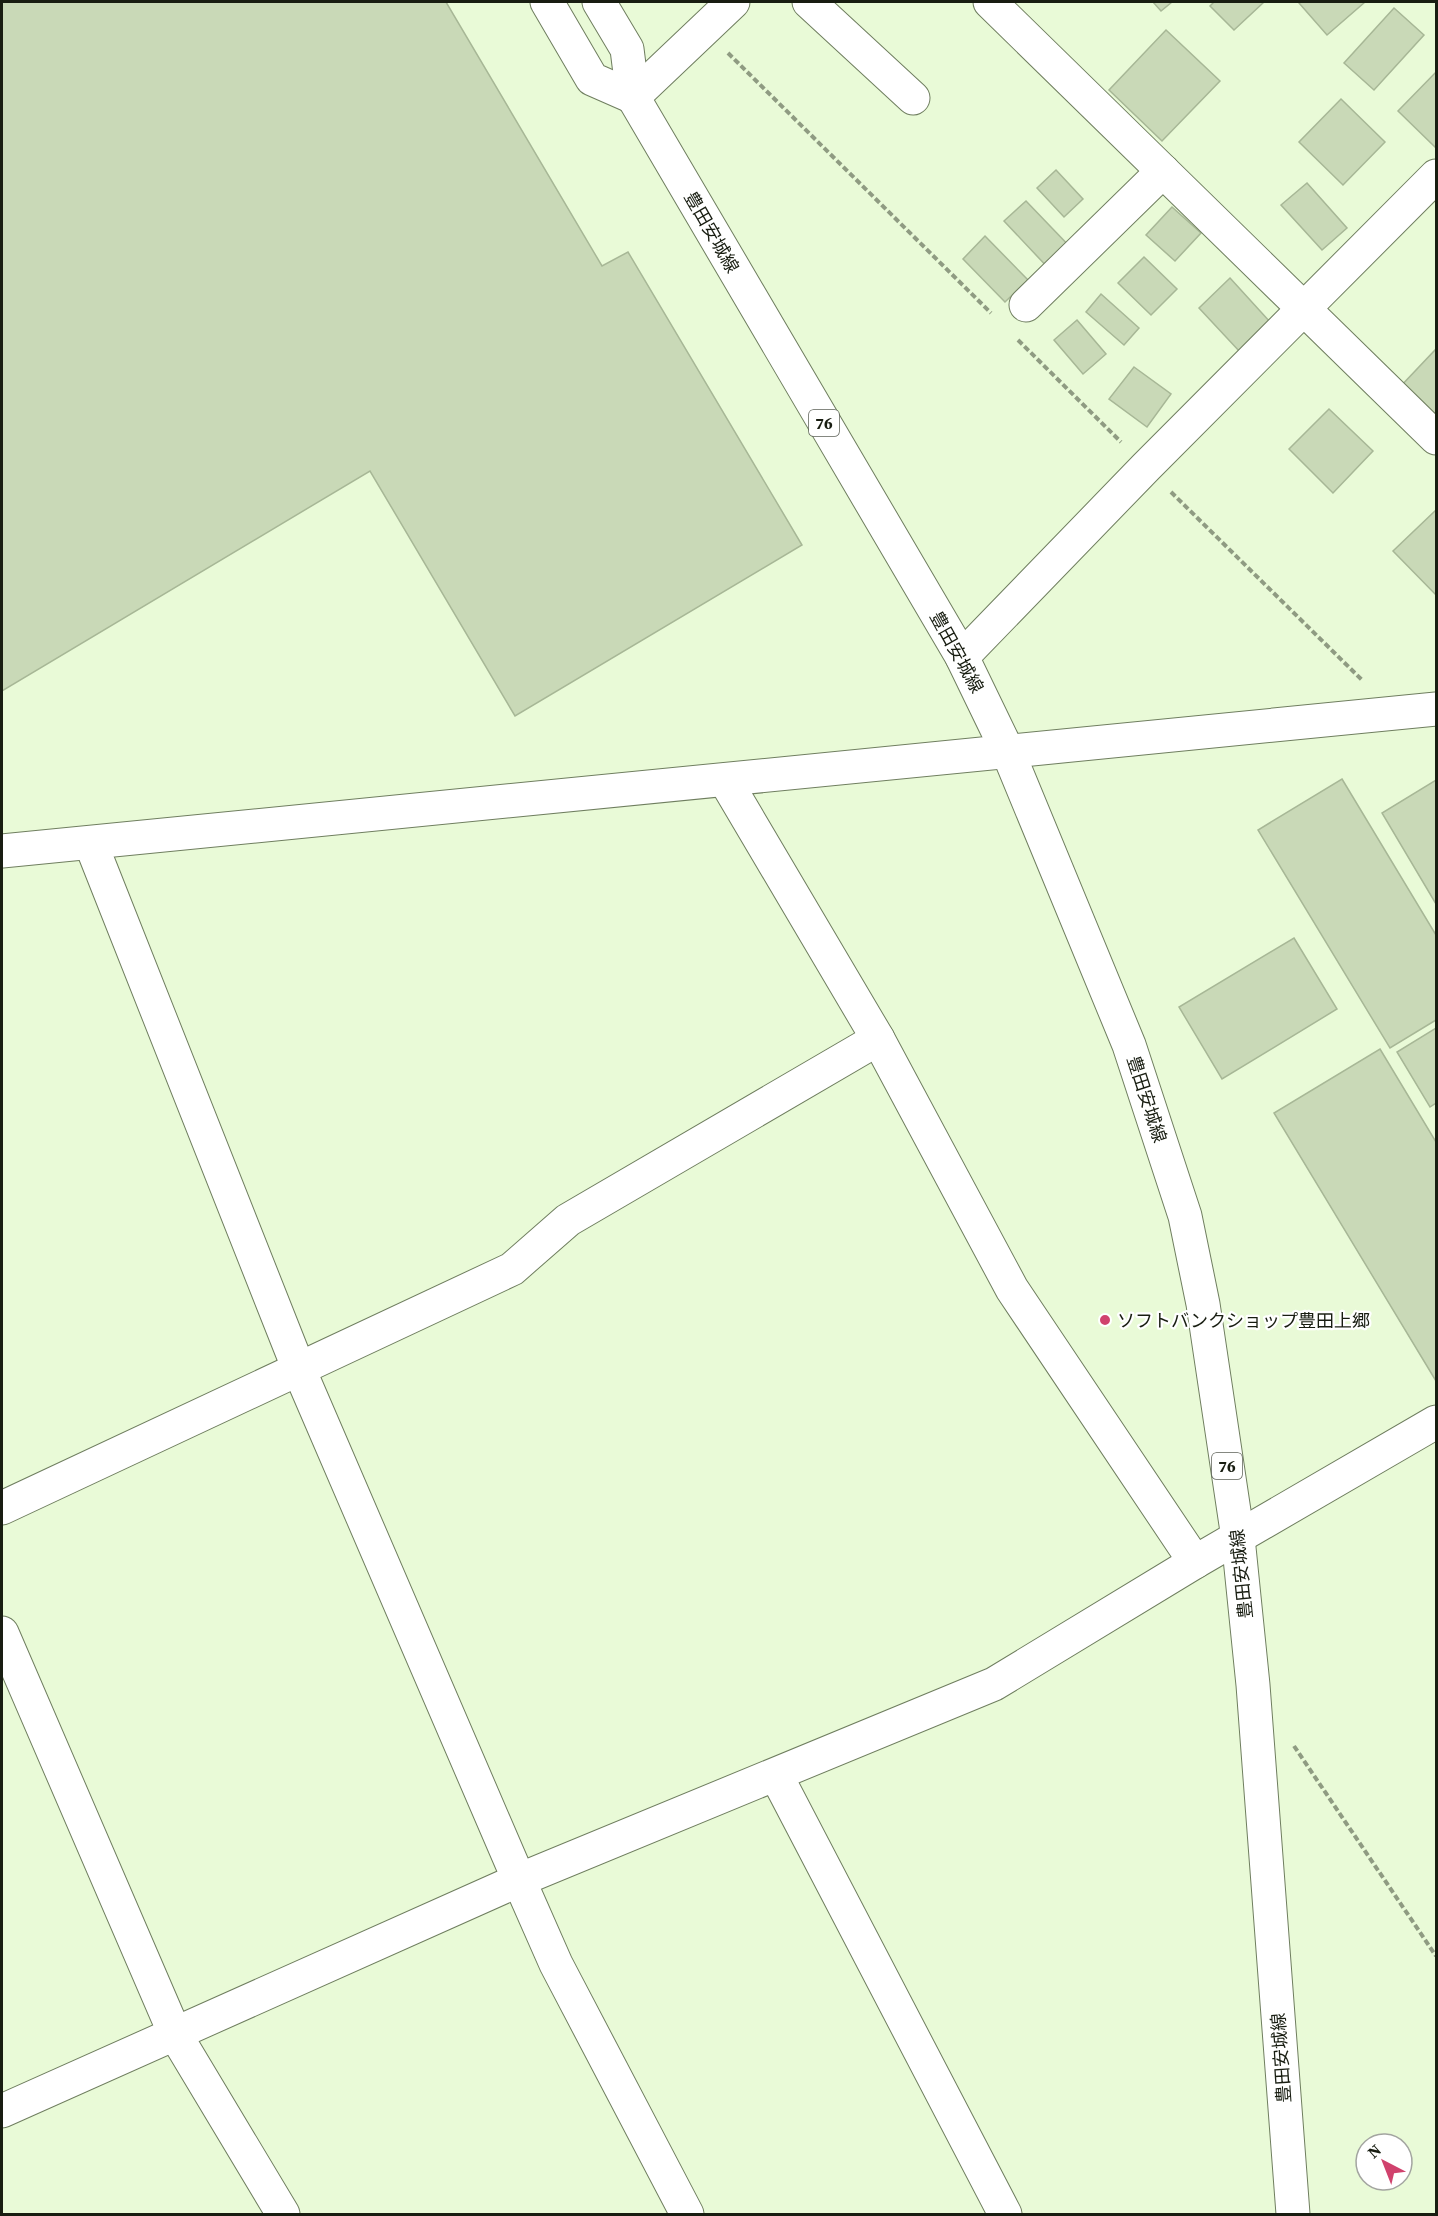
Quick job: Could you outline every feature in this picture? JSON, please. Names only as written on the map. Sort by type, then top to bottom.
[{"type":"street","points":[[547,2],[592,80],[633,97],[726,9]]},
{"type":"street","name":"豊田安城線","points":[[599,2],[627,49],[633,97],[962,657],[1008,752],[1129,1045],[1185,1216],[1203,1304],[1238,1538],[1253,1685],[1293,2214]]},
{"type":"street","points":[[809,2],[913,98]]},
{"type":"street","points":[[990,2],[1437,438]]},
{"type":"street","points":[[1026,305],[1163,171]]},
{"type":"street","points":[[962,657],[1146,467],[1437,176]]},
{"type":"street","points":[[2,851],[92,844],[1437,708]]},
{"type":"street","points":[[725,780],[878,1039],[1012,1289],[1195,1562]]},
{"type":"street","points":[[92,844],[298,1367],[519,1880],[556,1964],[687,2214]]},
{"type":"street","points":[[2,1508],[298,1367],[512,1269],[568,1220],[878,1039]]},
{"type":"street","points":[[2,2111],[519,1880],[993,1684],[1195,1562],[1437,1422]]},
{"type":"street","points":[[2,1633],[175,2034],[283,2214]]},
{"type":"street","points":[[776,1774],[1005,2214]]},
{"type":"path","points":[[726,9],[714,39],[993,316]]},
{"type":"path","points":[[1010,333],[1367,686]]},
{"type":"path","points":[[1293,1743],[1437,1956]]},
{"type":"building","points":[[2,2],[446,2],[602,266],[628,252],[802,545],[515,716],[370,471],[2,691]]},
{"type":"building","points":[[1153,2],[1172,2],[1161,11]]},
{"type":"building","points":[[1214,2],[1264,2],[1234,30],[1210,6]]},
{"type":"building","points":[[1365,2],[1327,35],[1299,3]]},
{"type":"building","points":[[1394,8],[1424,35],[1374,90],[1344,63]]},
{"type":"building","points":[[1166,30],[1220,81],[1162,141],[1109,90]]},
{"type":"building","points":[[1436,72],[1436,145],[1435,147],[1398,111]]},
{"type":"building","points":[[1341,99],[1385,142],[1343,185],[1299,142]]},
{"type":"building","points":[[1056,170],[1083,199],[1064,217],[1037,188]]},
{"type":"building","points":[[1307,183],[1347,228],[1322,250],[1281,205]]},
{"type":"building","points":[[1026,201],[1074,251],[1052,272],[1004,221]]},
{"type":"building","points":[[1172,207],[1201,233],[1175,261],[1146,235]]},
{"type":"building","points":[[985,236],[1028,280],[1005,302],[963,259]]},
{"type":"building","points":[[1144,257],[1177,289],[1151,315],[1118,283]]},
{"type":"building","points":[[1230,278],[1271,323],[1240,352],[1199,308]]},
{"type":"building","points":[[1101,294],[1139,328],[1124,345],[1086,312]]},
{"type":"building","points":[[1077,320],[1106,354],[1083,374],[1054,340]]},
{"type":"building","points":[[1436,349],[1436,424],[1399,388]]},
{"type":"building","points":[[1134,367],[1171,394],[1147,427],[1109,399]]},
{"type":"building","points":[[1329,409],[1373,451],[1333,493],[1289,449]]},
{"type":"building","points":[[1436,510],[1436,595],[1393,551]]},
{"type":"building","points":[[1342,779],[1436,935],[1436,1020],[1390,1048],[1258,830]]},
{"type":"building","points":[[1436,780],[1436,904],[1382,813]]},
{"type":"building","points":[[1294,938],[1337,1009],[1222,1079],[1179,1007]]},
{"type":"building","points":[[1436,1028],[1436,1103],[1430,1107],[1397,1052]]},
{"type":"building","points":[[1380,1049],[1436,1142],[1436,1381],[1274,1113]]},
{"type":"place","name":"ソフトバンクショップ豊田上郷","points":[[1105,1320]]}]
